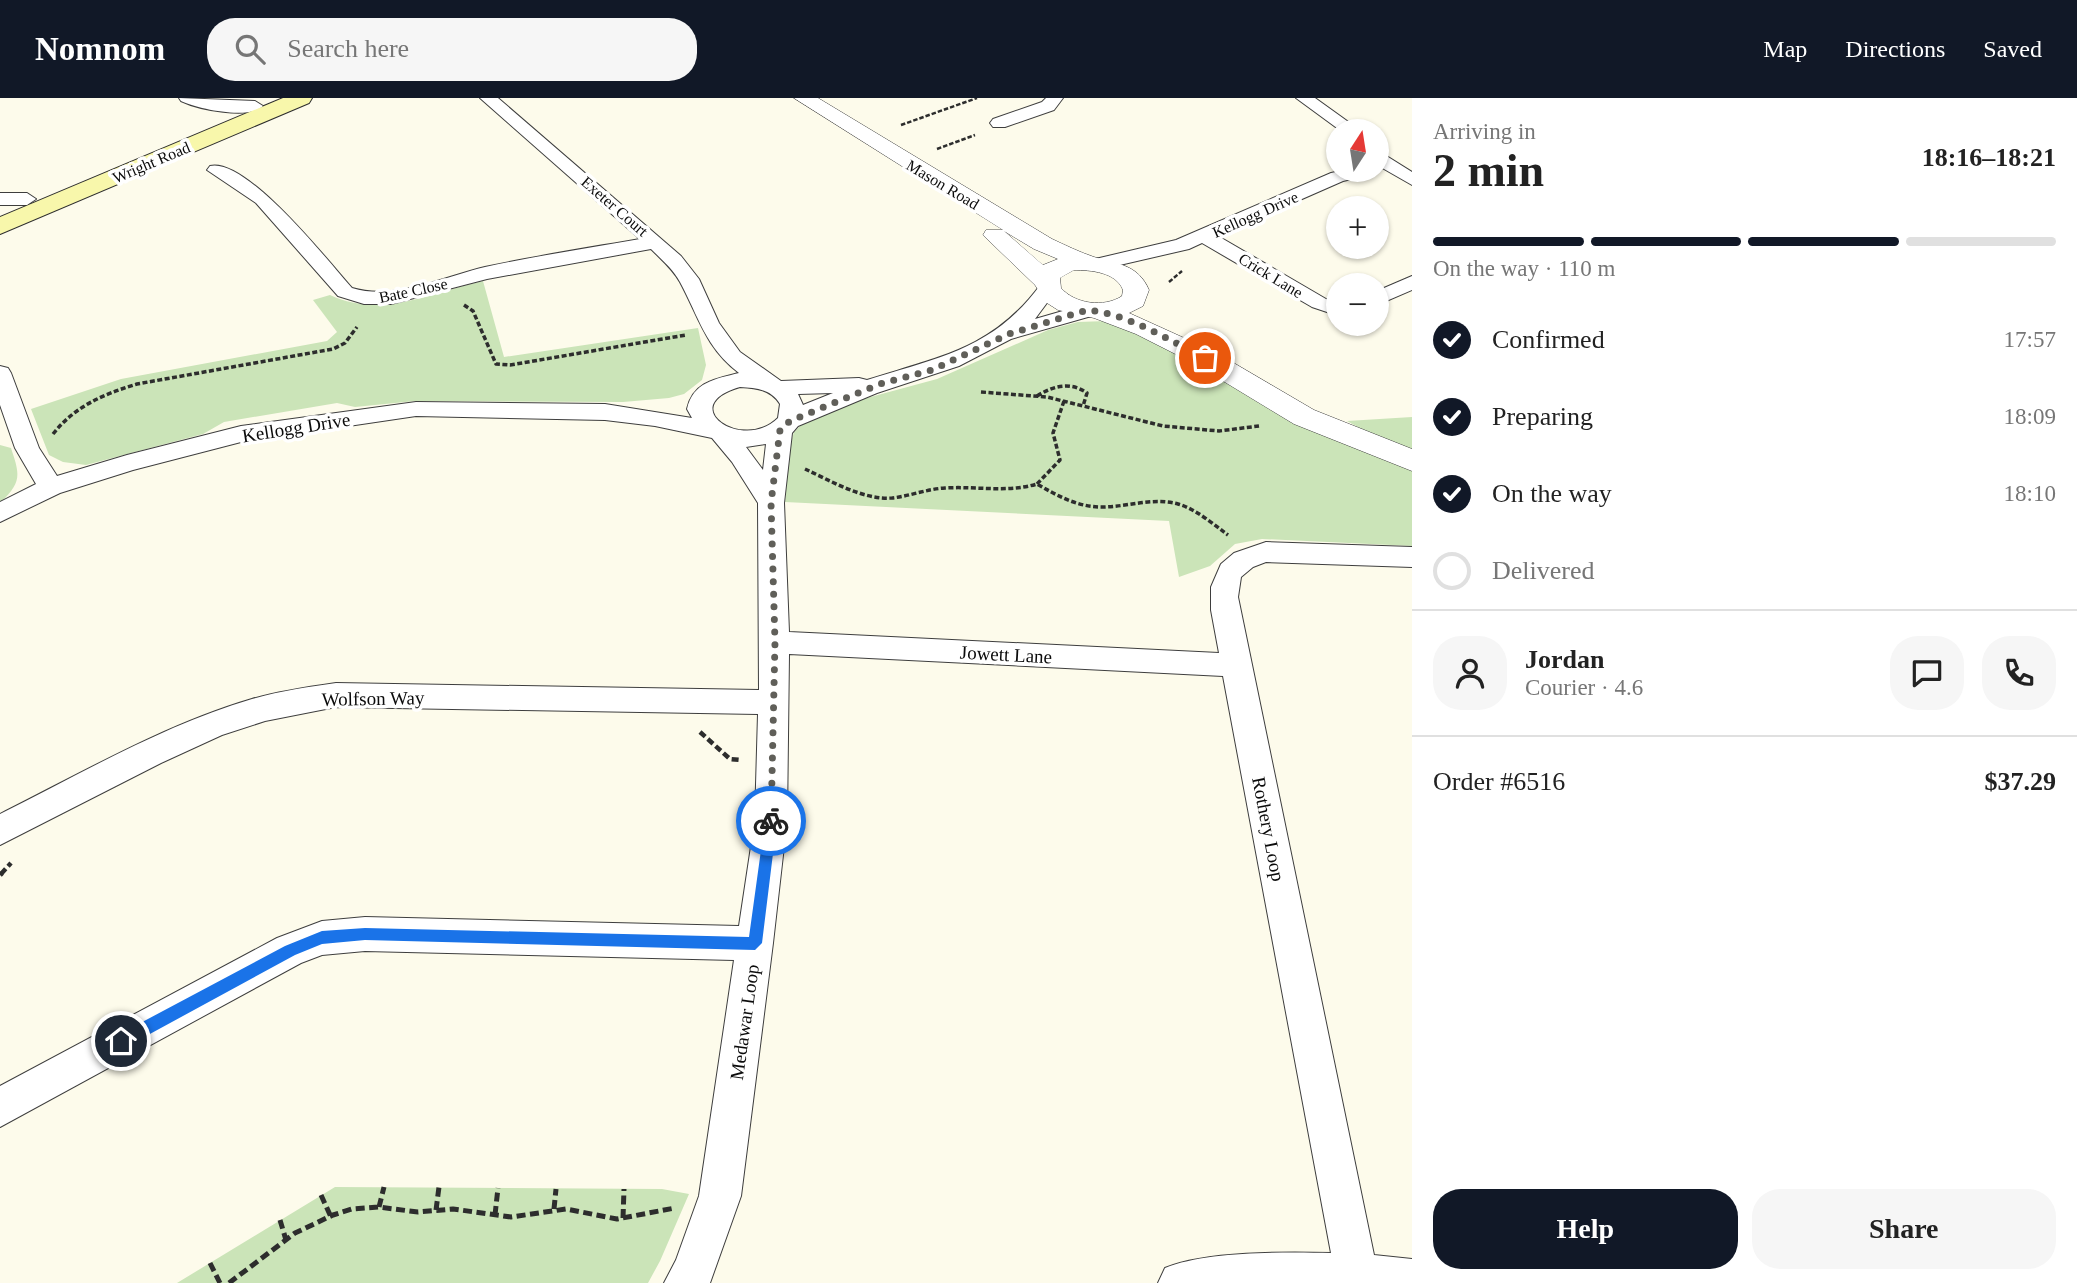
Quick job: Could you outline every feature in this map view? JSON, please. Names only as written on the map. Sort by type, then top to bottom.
[{"type":"main road","name":"Wright Road","points":[[0,226],[301,98]]},
{"type":"main road","name":"Wright Road","points":[[0,210],[207,116],[264,102]]},
{"type":"street","points":[[187,98],[207,116]]},
{"type":"street","name":"Exeter Court","points":[[488,98],[656,242],[689,279],[716,336],[732,357],[771,385]]},
{"type":"street","name":"Mason Road","points":[[779,98],[885,168],[984,227],[1019,254],[1058,299],[1093,311]]},
{"type":"street","name":"Mason Road","points":[[804,98],[1025,234],[1120,272],[1130,280],[1136,290]]},
{"type":"street","points":[[999,123],[1048,106],[1055,98]]},
{"type":"street","points":[[1304,98],[1335,119]]},
{"type":"street","points":[[1390,167],[1412,180]]},
{"type":"street","name":"Bate Close","points":[[216,170],[263,200],[345,292],[364,298],[391,298],[486,273],[656,242]]},
{"type":"street","name":"Kellogg Drive","points":[[1092,263],[1182,245],[1326,182]]},
{"type":"street","points":[[0,199],[27,199]]},
{"type":"street","name":"Crick Lane","points":[[1205,237],[1326,305]]},
{"type":"street","name":"Kellogg Drive","points":[[1136,290],[1160,262],[1182,245]]},
{"type":"street","points":[[1009,334],[1031,313],[1047,285],[1049,273],[1058,267],[1092,263]]},
{"type":"street","points":[[1389,293],[1412,282]]},
{"type":"street","points":[[718,433],[736,438],[758,438],[880,384],[932,370],[1009,334],[1093,311],[1124,308],[1134,300],[1136,290]]},
{"type":"street","points":[[1136,290],[1145,304],[1205,358]]},
{"type":"street","points":[[1093,311],[1145,328],[1205,358],[1304,417],[1412,461]]},
{"type":"street","name":"Exeter Court","points":[[707,391],[718,361],[716,336]]},
{"type":"street","points":[[0,373],[27,448],[51,487]]},
{"type":"street","points":[[771,503],[736,449],[704,423],[699,413],[699,403],[707,391],[725,382],[739,380],[771,385],[880,384]]},
{"type":"street","points":[[771,385],[791,402],[785,425]]},
{"type":"street","name":"Kellogg Drive","points":[[605,412],[667,405],[707,391]]},
{"type":"street","name":"Kellogg Drive","points":[[0,513],[51,487],[127,463],[241,434],[415,409],[605,412],[675,421],[718,433]]},
{"type":"street","name":"Medawar Loop","points":[[696,1280],[720,1196],[771,820],[775,642],[771,503],[785,425]]},
{"type":"street","name":"Rothery Loop","points":[[1356,1273],[1226,610],[1223,583],[1231,569],[1246,558],[1266,552],[1412,557]]},
{"type":"street","name":"Jowett Lane","points":[[775,642],[1237,665]]},
{"type":"street","name":"Wolfson Way","points":[[0,830],[194,734],[243,715],[311,699],[336,695],[774,702]]},
{"type":"street","points":[[0,1107],[290,950],[322,938],[365,934],[755,943]]},
{"type":"street","points":[[1181,1283],[1250,1275],[1356,1273],[1412,1280]]},
{"type":"path","points":[[892,128],[977,98]]},
{"type":"path","points":[[464,305],[473,311],[496,364],[510,365],[690,334]]},
{"type":"path","points":[[50,441],[55,430],[70,415],[88,402],[111,392],[137,384],[333,349],[345,343],[357,327]]},
{"type":"path","points":[[1036,396],[1050,387],[1071,386],[1087,393],[1083,406]]},
{"type":"path","points":[[981,392],[1036,396],[1130,420],[1194,430],[1219,431],[1269,424]]},
{"type":"path","points":[[802,468],[852,490],[878,497],[960,487],[1017,490],[1038,482],[1060,460],[1053,433],[1064,401]]},
{"type":"path","points":[[1038,482],[1072,502],[1094,507],[1146,500],[1178,504],[1204,517],[1234,540]]},
{"type":"path","points":[[697,729],[730,759],[772,763]]},
{"type":"path","points":[[0,875],[10,863],[23,857]]},
{"type":"path","points":[[379,1207],[384,1187]]},
{"type":"path","points":[[436,1210],[439,1187]]},
{"type":"path","points":[[495,1215],[498,1188]]},
{"type":"path","points":[[554,1209],[556,1189]]},
{"type":"path","points":[[623,1218],[624,1189]]},
{"type":"path","points":[[321,1195],[331,1217]]},
{"type":"path","points":[[229,1283],[286,1240],[331,1217],[358,1209],[379,1207],[411,1212],[464,1210],[518,1217],[554,1209],[623,1218],[680,1207]]},
{"type":"path","points":[[280,1220],[286,1240]]},
{"type":"path","points":[[210,1263],[220,1283]]},
{"type":"green space","points":[[483,281],[504,357],[698,328],[706,365],[702,380],[684,394],[623,402],[415,401],[355,407],[337,403],[224,422],[203,434],[86,465],[63,462],[49,455],[31,409],[121,379],[327,341],[337,332],[313,300],[330,295],[368,305],[387,304],[406,302]]},
{"type":"green space","points":[[1107,321],[1176,352],[1276,412],[1412,470],[1412,546],[1262,539],[1235,544],[1210,566],[1179,577],[1169,521],[785,502],[790,445],[794,432],[802,424],[852,402],[937,379],[1048,330],[1078,322]]},
{"type":"green space","points":[[1412,417],[1412,453],[1347,421]]},
{"type":"green space","points":[[0,445],[11,448],[17,478],[0,503]]},
{"type":"green space","points":[[335,1187],[662,1189],[689,1194],[648,1283],[177,1283]]},
{"type":"way so far","points":[[771,821],[775,642],[771,503],[780,430],[790,421],[880,384],[932,370],[1009,334],[1087,310],[1145,328],[1205,358]]},
{"type":"route","points":[[121,1041],[290,950],[322,938],[365,934],[755,943],[771,821]]}]
